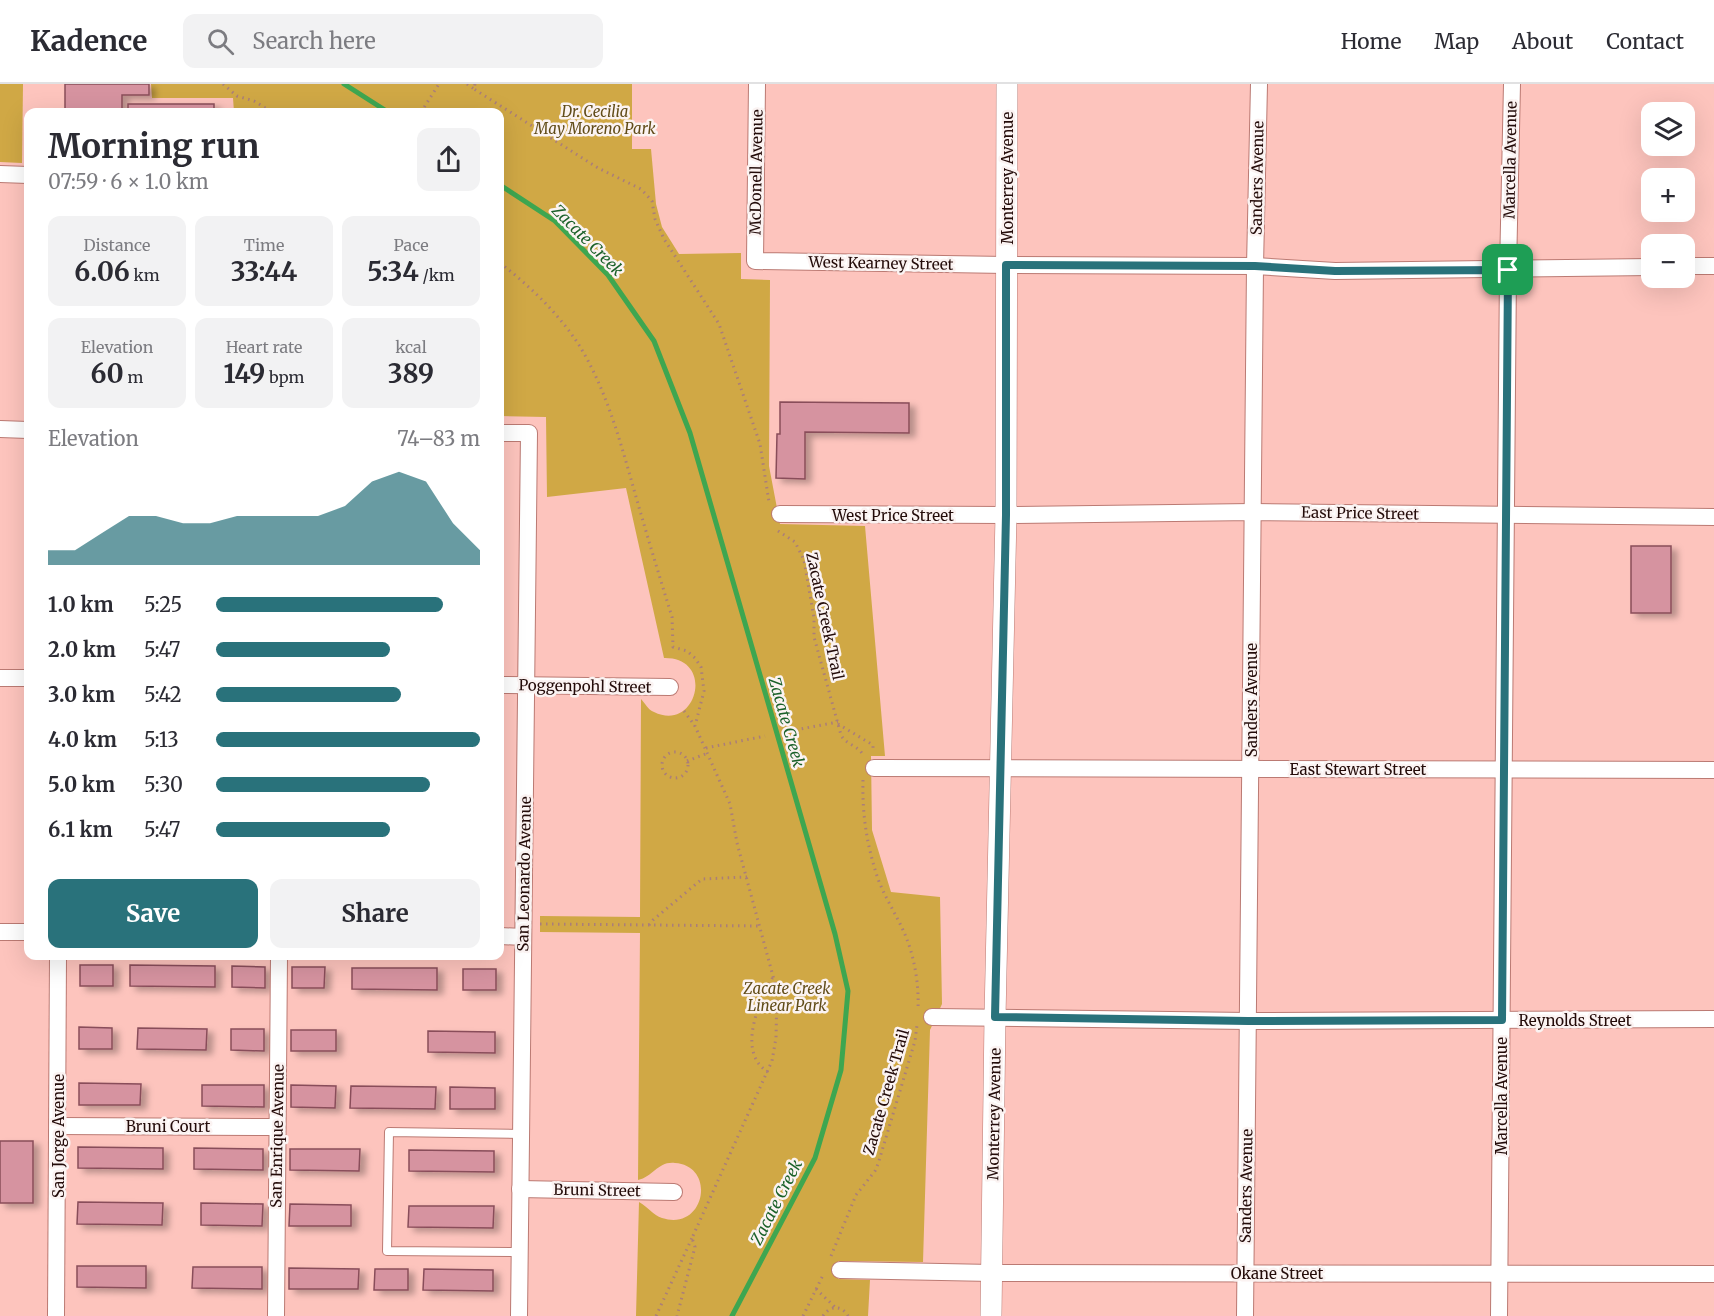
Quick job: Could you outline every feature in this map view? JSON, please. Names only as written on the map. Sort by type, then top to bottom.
[{"type":"street","name":"McDonell Avenue","points":[[755,261],[758,84]]},
{"type":"street","name":"Monterrey Avenue","points":[[991,1316],[1006,515],[1007,84]]},
{"type":"street","name":"Sanders Avenue","points":[[1245,1316],[1252,512],[1259,84]]},
{"type":"street","name":"Marcella Avenue","points":[[1499,1316],[1508,270],[1512,84]]},
{"type":"street","points":[[0,174],[24,175]]},
{"type":"street","name":"West Kearney Street","points":[[755,261],[1255,266],[1335,271],[1641,267]]},
{"type":"street","points":[[1695,266],[1714,266]]},
{"type":"street","points":[[0,429],[24,430]]},
{"type":"street","name":"San Leonardo Avenue","points":[[504,433],[529,433],[519,1316]]},
{"type":"street","name":"East Price Street","points":[[1006,515],[1252,512],[1714,517]]},
{"type":"street","name":"West Price Street","points":[[775,517],[1006,515]]},
{"type":"street","points":[[0,678],[24,678]]},
{"type":"street","name":"Poggenpohl Street","points":[[504,685],[670,687]]},
{"type":"street","name":"East Stewart Street","points":[[867,767],[1714,770]]},
{"type":"street","points":[[0,932],[24,932]]},
{"type":"street","points":[[504,936],[523,937]]},
{"type":"street","name":"San Jorge Avenue","points":[[56,1316],[58,960]]},
{"type":"street","name":"San Enrique Avenue","points":[[276,1316],[279,960]]},
{"type":"street","name":"Reynolds Street","points":[[922,1016],[1248,1021],[1714,1019]]},
{"type":"street","name":"Bruni Court","points":[[58,1126],[277,1127]]},
{"type":"street","name":"Bruni Street","points":[[520,1189],[674,1192]]},
{"type":"street","name":"Okane Street","points":[[832,1267],[992,1273],[1714,1274]]},
{"type":"lane","points":[[519,1252],[387,1251],[388,1191],[389,1132],[521,1134]]},
{"type":"path","points":[[223,84],[237,96],[254,100],[266,108]]},
{"type":"path","points":[[424,108],[439,84]]},
{"type":"path","points":[[467,84],[475,86],[605,172],[641,189],[652,201],[655,219],[664,239],[719,324],[760,444],[775,517]]},
{"type":"path","points":[[504,266],[553,311],[578,344],[603,390],[620,438],[672,617],[673,647],[687,651],[701,668],[704,691],[695,726]]},
{"type":"path","name":"Zacate Creek Trail","points":[[775,517],[795,542],[804,560],[814,618],[814,637],[843,739],[860,750],[867,767],[863,819],[869,851],[887,902],[906,937],[914,965],[922,1016],[875,1172],[856,1195],[832,1267],[816,1289],[803,1316]]},
{"type":"path","points":[[656,1316],[768,1072],[776,1038],[777,991],[737,843],[730,804],[706,748],[684,711]]},
{"type":"path","points":[[784,732],[838,723],[873,744],[867,767]]},
{"type":"path","points":[[706,748],[765,736]]},
{"type":"path","points":[[672,752],[681,753],[687,761],[686,770],[681,776],[669,776],[663,769],[665,757],[672,752]]},
{"type":"path","points":[[687,761],[708,753]]},
{"type":"path","points":[[649,926],[653,920],[702,879],[747,877]]},
{"type":"path","points":[[539,924],[760,926]]},
{"type":"path","points":[[768,1072],[756,1061],[752,1044],[755,1014],[773,977]]},
{"type":"path","points":[[677,1316],[695,1247],[692,1238]]},
{"type":"path","points":[[816,1289],[836,1308],[844,1310],[848,1316]]},
{"type":"path","points":[[823,1316],[826,1311],[836,1308]]},
{"type":"green space","points":[[0,84],[23,84],[22,163],[0,162]]},
{"type":"green space","name":"Zacate Creek Linear Park","points":[[151,84],[632,84],[632,149],[651,149],[656,204],[662,227],[679,254],[741,253],[741,279],[770,280],[769,466],[780,524],[865,526],[885,756],[871,756],[872,830],[891,892],[940,897],[942,1004],[930,1030],[923,1262],[838,1261],[838,1279],[870,1280],[868,1316],[636,1316],[639,1202],[659,1217],[677,1220],[688,1216],[696,1208],[701,1185],[697,1175],[688,1167],[675,1163],[664,1164],[648,1176],[638,1180],[640,933],[540,932],[540,916],[640,917],[641,699],[654,712],[669,716],[681,712],[690,704],[695,692],[695,680],[690,669],[680,661],[664,658],[626,488],[547,497],[546,417],[504,416],[504,108],[234,108],[233,98],[152,98]]},
{"type":"building","points":[[65,84],[149,84],[149,95],[122,95],[122,108],[65,108]]},
{"type":"building","points":[[128,104],[214,104],[214,108],[128,108]]},
{"type":"building","points":[[780,402],[909,403],[909,433],[805,432],[805,479],[776,478]]},
{"type":"building","points":[[1631,546],[1671,546],[1671,613],[1631,613]]},
{"type":"building","points":[[80,965],[113,965],[113,986],[80,986]]},
{"type":"building","points":[[130,965],[215,966],[215,987],[130,986]]},
{"type":"building","points":[[232,966],[265,967],[265,988],[232,987]]},
{"type":"building","points":[[292,967],[325,967],[324,988],[292,988]]},
{"type":"building","points":[[352,968],[437,968],[437,990],[352,989]]},
{"type":"building","points":[[463,969],[496,969],[496,990],[463,990]]},
{"type":"building","points":[[79,1027],[112,1028],[112,1049],[79,1049]]},
{"type":"building","points":[[138,1028],[207,1029],[206,1050],[137,1049]]},
{"type":"building","points":[[231,1029],[264,1029],[264,1051],[231,1050]]},
{"type":"building","points":[[291,1030],[336,1030],[336,1051],[291,1051]]},
{"type":"building","points":[[428,1031],[495,1032],[495,1053],[428,1052]]},
{"type":"building","points":[[79,1083],[141,1084],[140,1105],[79,1105]]},
{"type":"building","points":[[202,1085],[264,1085],[264,1107],[202,1106]]},
{"type":"building","points":[[291,1085],[336,1086],[335,1108],[291,1107]]},
{"type":"building","points":[[351,1086],[436,1087],[435,1109],[350,1108]]},
{"type":"building","points":[[450,1087],[495,1088],[495,1109],[450,1109]]},
{"type":"building","points":[[0,1141],[33,1141],[33,1203],[0,1203]]},
{"type":"building","points":[[78,1147],[163,1148],[163,1169],[78,1168]]},
{"type":"building","points":[[194,1148],[263,1149],[263,1170],[194,1169]]},
{"type":"building","points":[[290,1149],[360,1149],[359,1171],[290,1170]]},
{"type":"building","points":[[409,1150],[494,1151],[494,1172],[409,1171]]},
{"type":"building","points":[[78,1202],[163,1203],[162,1225],[77,1224]]},
{"type":"building","points":[[201,1203],[263,1204],[262,1226],[201,1225]]},
{"type":"building","points":[[290,1204],[351,1205],[351,1226],[289,1226]]},
{"type":"building","points":[[409,1206],[494,1206],[493,1228],[408,1227]]},
{"type":"building","points":[[77,1266],[146,1266],[146,1288],[77,1287]]},
{"type":"building","points":[[193,1267],[262,1267],[262,1289],[192,1288]]},
{"type":"building","points":[[289,1268],[359,1269],[358,1289],[289,1289]]},
{"type":"building","points":[[375,1269],[408,1269],[408,1290],[374,1290]]},
{"type":"building","points":[[424,1269],[493,1270],[493,1291],[423,1290]]},
{"type":"waterway","name":"Zacate Creek","points":[[344,84],[382,108]]},
{"type":"waterway","name":"Zacate Creek","points":[[504,188],[555,221],[608,275],[654,341],[690,433],[835,934],[848,991],[841,1070],[815,1158],[732,1316]]},
{"type":"route","points":[[1006,265],[1255,266],[1335,271],[1508,270],[1502,1020],[1248,1021],[995,1017],[1006,515],[1006,265]]},
{"type":"park label","name":"Dr. Cecilia May Moreno Park","points":[[595,120]]}]
